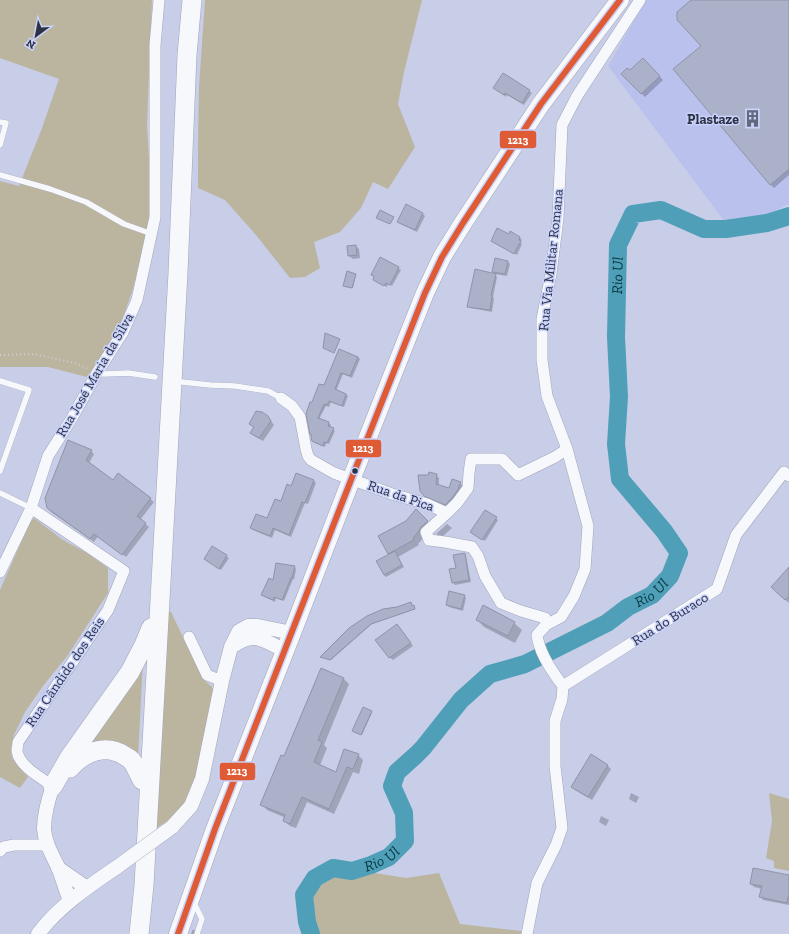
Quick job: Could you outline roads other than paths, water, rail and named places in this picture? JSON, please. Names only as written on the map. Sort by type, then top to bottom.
[{"type":"highway","points":[[133,934],[151,628],[171,251],[178,73],[183,0]]},
{"type":"highway","points":[[139,934],[144,885],[178,273],[186,62],[192,0]]},
{"type":"highway","points":[[53,786],[70,758],[130,672],[144,646],[151,628]]},
{"type":"highway","points":[[53,786],[75,762],[88,753],[101,749],[120,752],[132,761],[142,780]]},
{"type":"main road","points":[[178,934],[215,830],[351,480],[425,293],[442,257],[541,104],[620,0]]},
{"type":"street","name":"Rua José Maria da Silva","points":[[0,572],[31,508],[48,456],[123,332],[137,300],[155,216],[155,45],[159,0]]},
{"type":"street","name":"Rua Via Militar Romana","points":[[546,625],[561,617],[574,596],[585,569],[588,526],[567,449],[547,396],[542,360],[542,319],[551,274],[558,218],[562,125],[577,96],[640,0]]},
{"type":"street","name":"Rua da Pica","points":[[281,398],[292,406],[300,417],[306,449],[311,460],[334,473],[351,480],[427,504],[447,513],[426,532],[429,540],[472,548],[478,556],[485,576],[501,603],[545,618],[546,625]]},
{"type":"street","points":[[447,513],[458,504],[468,488],[471,459],[502,459],[518,475],[556,457],[567,449]]},
{"type":"street","name":"Rua do Buraco","points":[[563,686],[717,589],[736,535],[784,472],[789,476]]},
{"type":"street","name":"Rua Cândido dos Reis","points":[[31,508],[124,571],[108,610],[18,742],[17,751],[20,760],[26,767],[53,786]]},
{"type":"street","points":[[526,934],[537,883],[556,845],[562,828],[555,758],[556,721],[562,699],[563,686],[554,675],[538,644],[537,635],[546,625]]},
{"type":"street","points":[[38,934],[44,926],[70,902],[87,888],[172,827],[191,806],[202,779],[222,681],[231,647],[239,631],[248,626],[258,626],[292,633]]},
{"type":"street","points":[[189,636],[207,675],[222,681]]},
{"type":"street","points":[[231,647],[241,641],[254,638],[267,642],[285,651]]},
{"type":"street","points":[[53,786],[48,798],[44,829],[48,845],[70,902]]},
{"type":"street","points":[[0,851],[4,847],[14,845],[48,845]]},
{"type":"street","points":[[58,868],[87,888]]},
{"type":"lane","points":[[0,122],[6,123],[0,145]]},
{"type":"lane","points":[[0,175],[50,189],[86,202],[124,224],[152,234]]},
{"type":"lane","points":[[97,373],[155,377]]},
{"type":"lane","points":[[0,381],[29,390],[0,471]]},
{"type":"lane","points":[[182,382],[235,386],[268,391],[281,398]]},
{"type":"lane","points":[[0,493],[31,508]]},
{"type":"lane","points":[[191,897],[202,919],[197,934]]},
{"type":"waterway","name":"Rio Ul","points":[[311,934],[307,922],[304,895],[315,878],[333,868],[352,871],[371,865],[389,857],[405,841],[404,813],[392,786],[397,772],[423,748],[461,700],[490,674],[525,664],[607,623],[628,607],[652,595],[670,576],[679,553],[664,531],[620,479],[616,444],[619,397],[616,337],[618,245],[633,214],[661,210],[704,229],[726,229],[767,223],[789,216]]},
{"type":"place","name":"Plastaze","points":[[752,119]]}]
